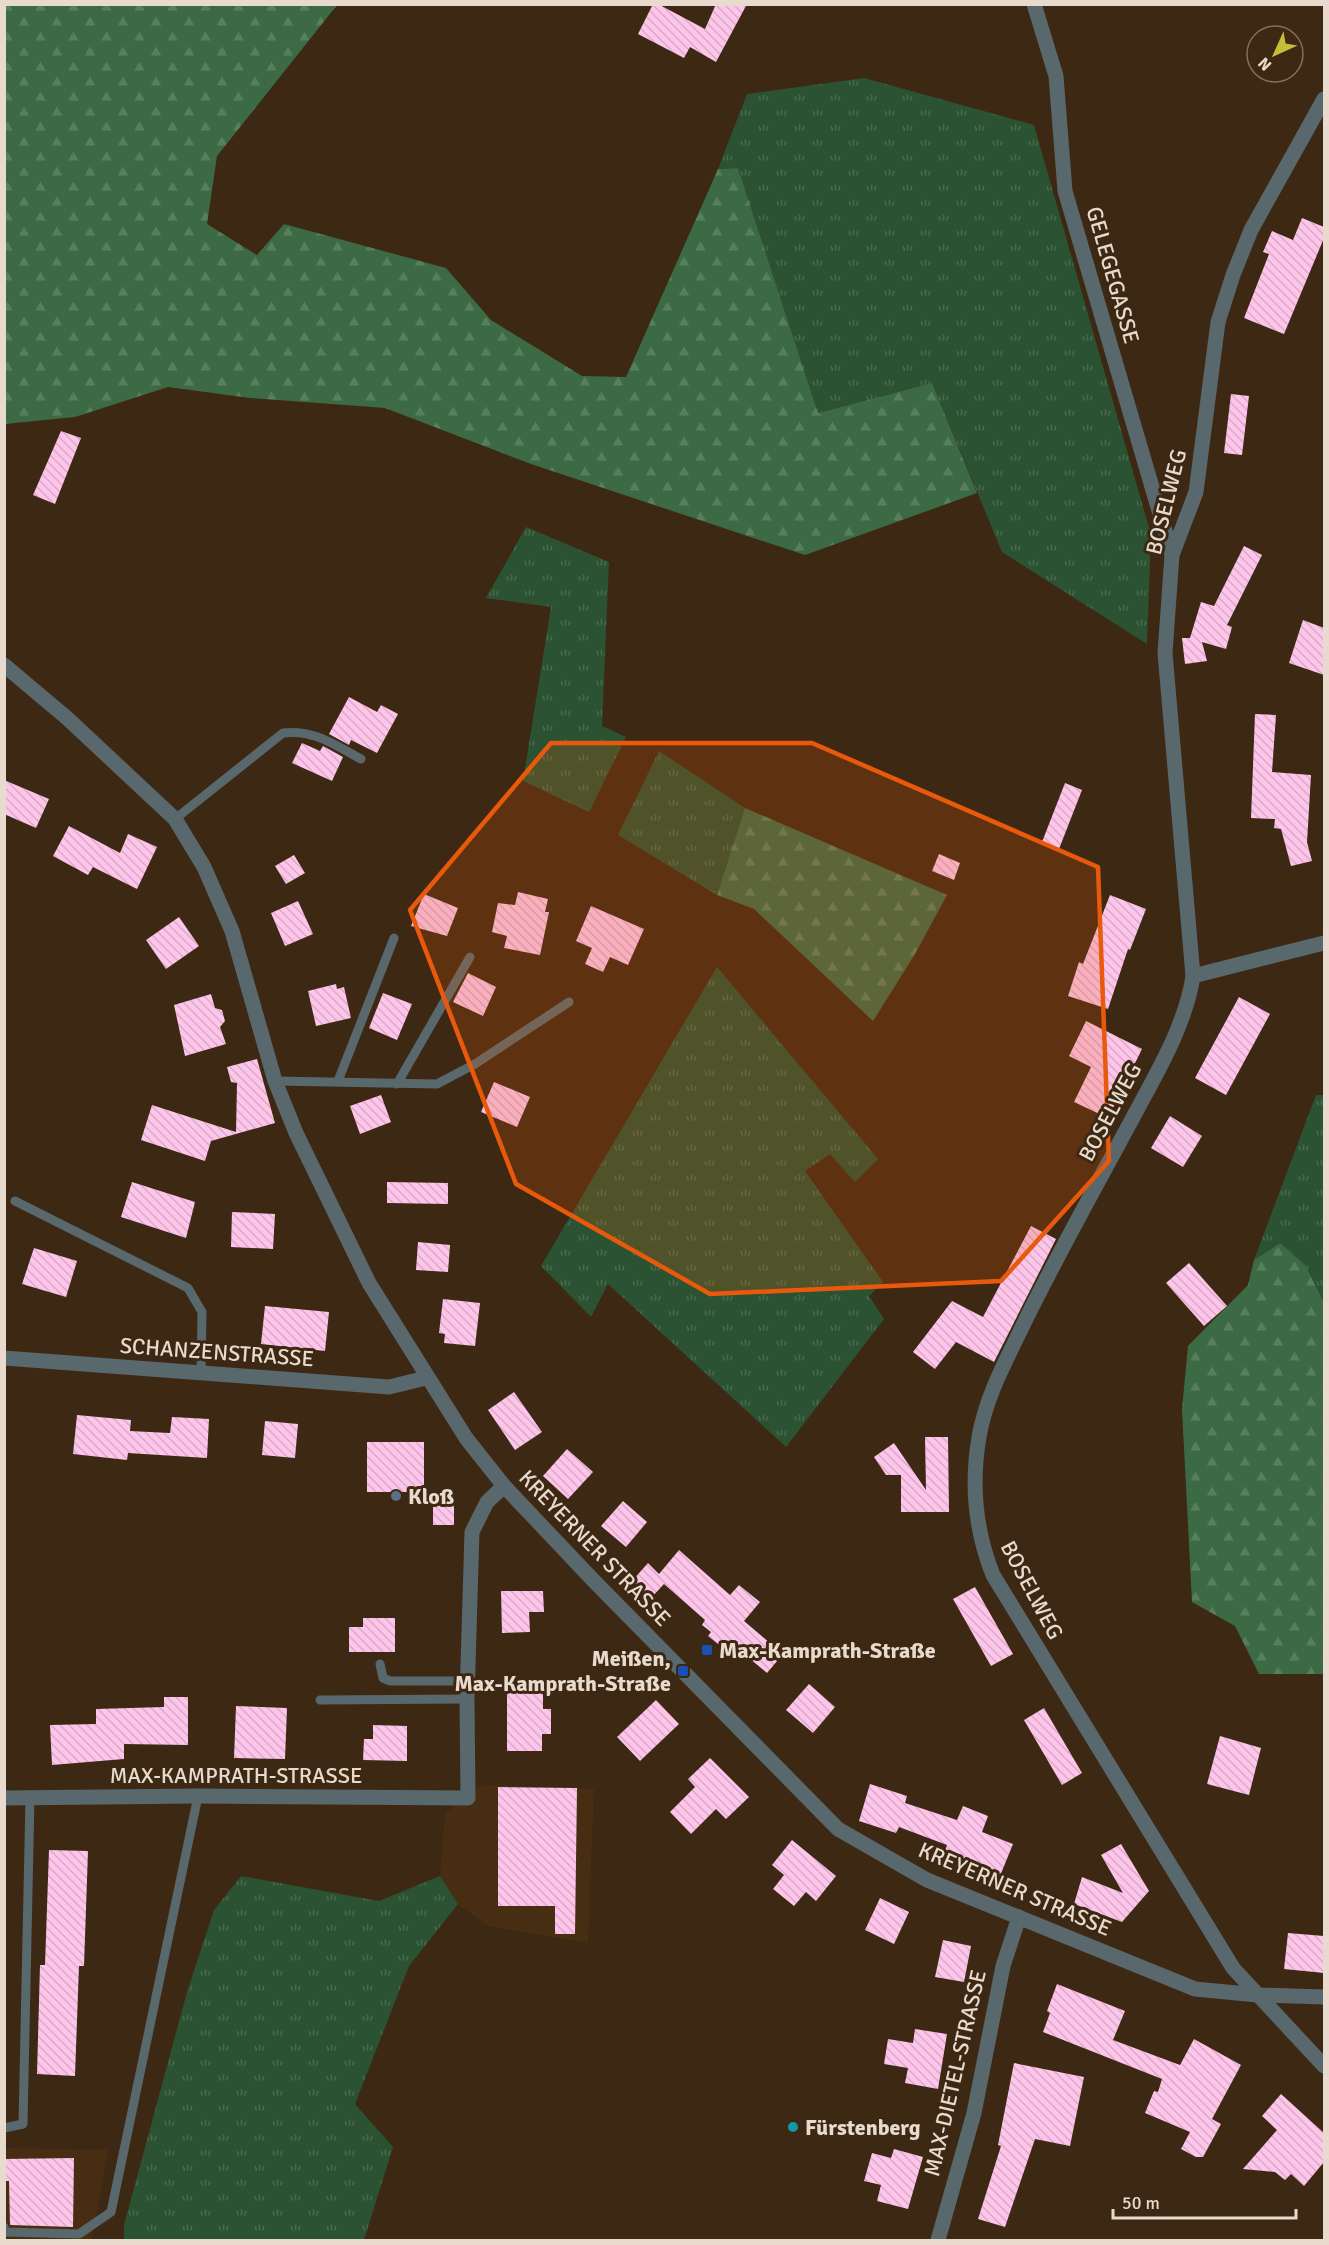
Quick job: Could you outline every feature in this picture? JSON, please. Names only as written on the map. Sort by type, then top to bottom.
[{"type":"street","name":"GELEGEGASSE","points":[[1034,4],[1056,76],[1065,191],[1172,555]]},
{"type":"street","name":"BOSELWEG","points":[[1324,99],[1251,230],[1233,275],[1218,322],[1196,492],[1172,555],[1165,653],[1193,976],[1181,1018],[1153,1079],[1047,1277],[995,1383],[979,1435],[976,1512],[984,1553],[993,1575],[1233,1968],[1324,2066]]},
{"type":"street","name":"KREYERNER STRASSE","points":[[4,665],[67,718],[176,819],[204,867],[232,931],[275,1081],[296,1133],[369,1283],[426,1378],[466,1438],[504,1486],[838,1829],[927,1880],[1195,1989],[1258,1995],[1324,1997]]},
{"type":"street","points":[[1193,976],[1324,943]]},
{"type":"street","name":"SCHANZENSTRASSE","points":[[4,1358],[389,1387],[426,1378]]},
{"type":"street","name":"MAX-KAMPRATH-STRASSE","points":[[4,1798],[198,1796],[468,1798],[467,1699],[471,1532],[487,1502],[504,1486]]},
{"type":"street","name":"MAX-DIETEL-STRASSE","points":[[938,2241],[974,2113],[1003,1966],[1018,1917]]},
{"type":"lane","points":[[176,819],[283,733],[301,730],[326,740],[361,759]]},
{"type":"lane","points":[[338,1081],[394,938]]},
{"type":"lane","points":[[397,1084],[470,957]]},
{"type":"lane","points":[[275,1081],[437,1084],[454,1076],[569,1002]]},
{"type":"lane","points":[[15,1201],[188,1288],[202,1312],[201,1373]]},
{"type":"lane","points":[[380,1664],[383,1678],[390,1681],[468,1681]]},
{"type":"lane","points":[[320,1700],[467,1699]]},
{"type":"lane","points":[[4,2227],[5,2232],[79,2235],[111,2212],[198,1796]]},
{"type":"lane","points":[[4,2128],[22,2124],[30,1798]]},
{"type":"highlighted area","points":[[551,743],[812,743],[1098,867],[1109,1161],[1001,1281],[710,1294],[516,1184],[410,910]]},
{"type":"shaded area","points":[[483,1785],[594,1789],[588,1943],[488,1926],[458,1904],[440,1876],[445,1813]]},
{"type":"shaded area","points":[[5,2148],[108,2150],[92,2240],[5,2240]]},
{"type":"green space","points":[[5,4],[337,5],[217,156],[207,224],[257,255],[284,224],[446,268],[491,320],[582,376],[626,377],[718,169],[738,168],[818,413],[932,383],[977,493],[805,555],[531,464],[385,408],[250,398],[168,387],[75,417],[5,424]]},
{"type":"green space","points":[[864,78],[1034,125],[1151,535],[1147,644],[1002,552],[932,383],[818,413],[738,168],[718,169],[747,94]]},
{"type":"green space","points":[[526,527],[609,562],[602,726],[626,737],[589,812],[523,781],[551,607],[486,598]]},
{"type":"green space","points":[[659,751],[745,808],[717,895],[618,835]]},
{"type":"green space","points":[[745,808],[947,895],[915,954],[873,1021],[754,909],[717,895]]},
{"type":"green space","points":[[717,967],[878,1159],[855,1182],[830,1154],[805,1171],[883,1282],[869,1296],[884,1319],[786,1447],[608,1284],[591,1317],[541,1266]]},
{"type":"green space","points":[[1316,1095],[1324,1095],[1324,1303],[1280,1243],[1254,1260]]},
{"type":"green space","points":[[1280,1243],[1305,1265],[1324,1303],[1324,1674],[1259,1674],[1235,1626],[1192,1602],[1182,1409],[1188,1346],[1248,1285],[1254,1260]]},
{"type":"green space","points":[[241,1876],[379,1901],[440,1876],[458,1904],[409,1966],[355,2104],[393,2147],[364,2240],[124,2240],[124,2225],[187,1992],[214,1910]]},
{"type":"building","points":[[653,4],[658,4],[705,29],[716,4],[747,4],[716,62],[690,47],[684,58],[638,34]]},
{"type":"building","points":[[1302,218],[1324,227],[1324,238],[1284,334],[1244,318],[1269,254],[1263,252],[1272,231],[1293,240]]},
{"type":"building","points":[[1231,394],[1249,396],[1242,455],[1224,453]]},
{"type":"building","points":[[61,431],[81,438],[55,504],[33,495]]},
{"type":"building","points":[[1244,546],[1262,555],[1227,625],[1232,627],[1226,649],[1202,642],[1207,661],[1185,664],[1182,638],[1190,638],[1201,602],[1214,606]]},
{"type":"building","points":[[1303,620],[1324,628],[1324,675],[1289,663]]},
{"type":"building","points":[[349,697],[377,712],[381,705],[398,714],[377,753],[351,740],[349,745],[329,734]]},
{"type":"building","points":[[1255,714],[1276,715],[1272,772],[1311,775],[1307,842],[1312,861],[1291,866],[1281,829],[1274,828],[1275,819],[1251,818]]},
{"type":"building","points":[[302,743],[320,751],[323,746],[343,757],[332,781],[292,763]]},
{"type":"building","points":[[4,780],[49,799],[36,828],[4,814]]},
{"type":"building","points":[[1065,783],[1082,790],[1059,849],[1042,842]]},
{"type":"building","points":[[69,826],[120,853],[128,834],[157,847],[137,889],[93,867],[88,875],[53,856]]},
{"type":"building","points":[[939,854],[960,863],[954,880],[932,871]]},
{"type":"building","points":[[294,855],[305,873],[286,884],[275,866]]},
{"type":"building","points":[[518,892],[548,899],[545,912],[549,912],[540,955],[504,948],[507,936],[492,932],[498,903],[515,905]]},
{"type":"building","points":[[424,894],[458,908],[447,936],[411,926]]},
{"type":"building","points":[[1110,895],[1146,909],[1130,950],[1128,949],[1108,1009],[1068,996],[1079,962],[1083,964]]},
{"type":"building","points":[[298,901],[313,934],[285,946],[271,913]]},
{"type":"building","points":[[591,906],[644,929],[628,965],[610,957],[603,972],[585,964],[592,948],[576,941]]},
{"type":"building","points":[[179,917],[199,946],[166,969],[146,940]]},
{"type":"building","points":[[468,973],[496,987],[483,1016],[453,1002]]},
{"type":"building","points":[[336,984],[337,989],[344,987],[351,1018],[316,1026],[308,991]]},
{"type":"building","points":[[383,993],[412,1004],[397,1040],[369,1028]]},
{"type":"building","points":[[211,994],[215,1008],[222,1010],[225,1021],[220,1027],[226,1044],[185,1056],[174,1005]]},
{"type":"building","points":[[1239,997],[1270,1014],[1226,1095],[1195,1078]]},
{"type":"building","points":[[1086,1021],[1142,1049],[1108,1118],[1074,1102],[1091,1067],[1069,1056]]},
{"type":"building","points":[[257,1059],[275,1123],[211,1141],[205,1161],[141,1140],[152,1105],[236,1132],[237,1083],[231,1082],[227,1067]]},
{"type":"building","points":[[494,1082],[530,1097],[517,1127],[481,1112]]},
{"type":"building","points":[[381,1095],[391,1122],[360,1134],[350,1106]]},
{"type":"building","points":[[1170,1116],[1202,1136],[1183,1167],[1151,1148]]},
{"type":"building","points":[[132,1182],[195,1202],[186,1238],[121,1217]]},
{"type":"building","points":[[387,1182],[448,1183],[448,1204],[387,1203]]},
{"type":"building","points":[[232,1212],[275,1214],[273,1249],[231,1247]]},
{"type":"building","points":[[1031,1226],[1056,1239],[994,1362],[956,1342],[935,1369],[913,1352],[952,1301],[983,1317]]},
{"type":"building","points":[[418,1242],[450,1245],[448,1272],[416,1270]]},
{"type":"building","points":[[34,1248],[77,1261],[66,1297],[22,1284]]},
{"type":"building","points":[[1189,1263],[1227,1306],[1204,1326],[1166,1283]]},
{"type":"building","points":[[443,1299],[480,1303],[475,1346],[444,1343],[445,1334],[439,1333]]},
{"type":"building","points":[[265,1306],[329,1312],[325,1351],[261,1344]]},
{"type":"building","points":[[514,1392],[542,1432],[515,1450],[488,1410]]},
{"type":"building","points":[[77,1415],[131,1420],[130,1431],[170,1433],[172,1417],[209,1419],[207,1458],[128,1453],[127,1460],[73,1454]]},
{"type":"building","points":[[265,1421],[298,1424],[295,1458],[262,1455]]},
{"type":"building","points":[[925,1437],[948,1437],[949,1512],[901,1512],[901,1475],[886,1475],[874,1457],[894,1443],[926,1490]]},
{"type":"building","points":[[367,1442],[424,1442],[424,1492],[367,1492]]},
{"type":"building","points":[[567,1449],[593,1472],[568,1499],[543,1476]]},
{"type":"building","points":[[623,1501],[647,1522],[626,1547],[601,1526]]},
{"type":"building","points":[[433,1504],[454,1504],[454,1525],[433,1525]]},
{"type":"building","points":[[679,1550],[730,1595],[739,1585],[760,1602],[744,1621],[783,1654],[767,1673],[738,1649],[735,1653],[725,1645],[723,1648],[708,1636],[711,1632],[702,1625],[705,1620],[664,1584],[651,1598],[632,1581],[648,1563],[659,1574]]},
{"type":"building","points":[[975,1587],[1013,1654],[991,1666],[953,1599]]},
{"type":"building","points":[[501,1591],[543,1591],[544,1612],[529,1612],[530,1632],[502,1633]]},
{"type":"building","points":[[363,1618],[395,1618],[395,1652],[349,1652],[349,1627],[363,1627]]},
{"type":"building","points":[[809,1684],[835,1707],[813,1733],[786,1710]]},
{"type":"building","points":[[507,1690],[543,1690],[543,1709],[551,1709],[551,1734],[542,1734],[542,1751],[507,1751]]},
{"type":"building","points":[[164,1697],[188,1697],[188,1745],[124,1744],[124,1759],[52,1765],[50,1725],[96,1724],[96,1709],[164,1707]]},
{"type":"building","points":[[656,1700],[679,1724],[640,1761],[617,1737]]},
{"type":"building","points":[[236,1706],[287,1708],[285,1759],[234,1758]]},
{"type":"building","points":[[1044,1708],[1082,1773],[1062,1785],[1024,1720]]},
{"type":"building","points":[[373,1725],[407,1726],[407,1761],[363,1760],[364,1739],[373,1739]]},
{"type":"building","points":[[1220,1736],[1261,1748],[1249,1795],[1207,1784]]},
{"type":"building","points":[[710,1758],[749,1797],[726,1819],[716,1809],[691,1834],[670,1812],[695,1787],[688,1779]]},
{"type":"building","points":[[870,1784],[907,1796],[905,1803],[957,1820],[963,1806],[988,1816],[982,1832],[1013,1844],[1000,1876],[944,1853],[947,1845],[899,1827],[896,1833],[859,1821]]},
{"type":"building","points":[[498,1787],[577,1788],[575,1934],[555,1934],[555,1906],[498,1906]]},
{"type":"building","points":[[792,1840],[836,1876],[816,1901],[806,1892],[794,1906],[773,1889],[784,1875],[772,1865]]},
{"type":"building","points":[[1121,1844],[1149,1891],[1122,1922],[1074,1904],[1082,1877],[1123,1893],[1101,1855]]},
{"type":"building","points":[[49,1850],[88,1851],[84,1966],[79,1966],[75,2076],[37,2074],[40,1965],[45,1965]]},
{"type":"building","points":[[880,1898],[909,1912],[894,1944],[865,1930]]},
{"type":"building","points":[[1288,1933],[1324,1936],[1324,1973],[1284,1969]]},
{"type":"building","points":[[943,1940],[971,1946],[964,1982],[935,1977]]},
{"type":"building","points":[[1057,1984],[1125,2011],[1113,2040],[1180,2065],[1194,2039],[1241,2065],[1212,2119],[1221,2124],[1203,2157],[1196,2157],[1181,2149],[1190,2132],[1145,2113],[1154,2091],[1158,2092],[1162,2079],[1043,2032],[1050,2013],[1047,2011]]},
{"type":"building","points":[[915,2029],[947,2034],[938,2089],[905,2083],[908,2068],[884,2064],[888,2039],[913,2043]]},
{"type":"building","points":[[1014,2063],[1084,2077],[1070,2146],[1035,2139],[1005,2227],[978,2219],[1001,2146],[998,2145]]},
{"type":"building","points":[[1281,2094],[1324,2133],[1324,2162],[1304,2186],[1291,2174],[1285,2180],[1275,2172],[1243,2169],[1277,2130],[1262,2116]]},
{"type":"building","points":[[894,2149],[923,2157],[908,2209],[877,2201],[881,2185],[864,2181],[872,2153],[891,2158]]},
{"type":"building","points":[[74,2158],[73,2227],[10,2225],[9,2181],[4,2181],[4,2159]]},
{"type":"place","name":"Kloß","points":[[396,1496]]},
{"type":"place","name":"Max-Kamprath-Straße","points":[[707,1650]]},
{"type":"place","name":"Meißen, Max-Kamprath-Straße","points":[[683,1671]]},
{"type":"place","name":"Fürstenberg","points":[[793,2127]]}]
